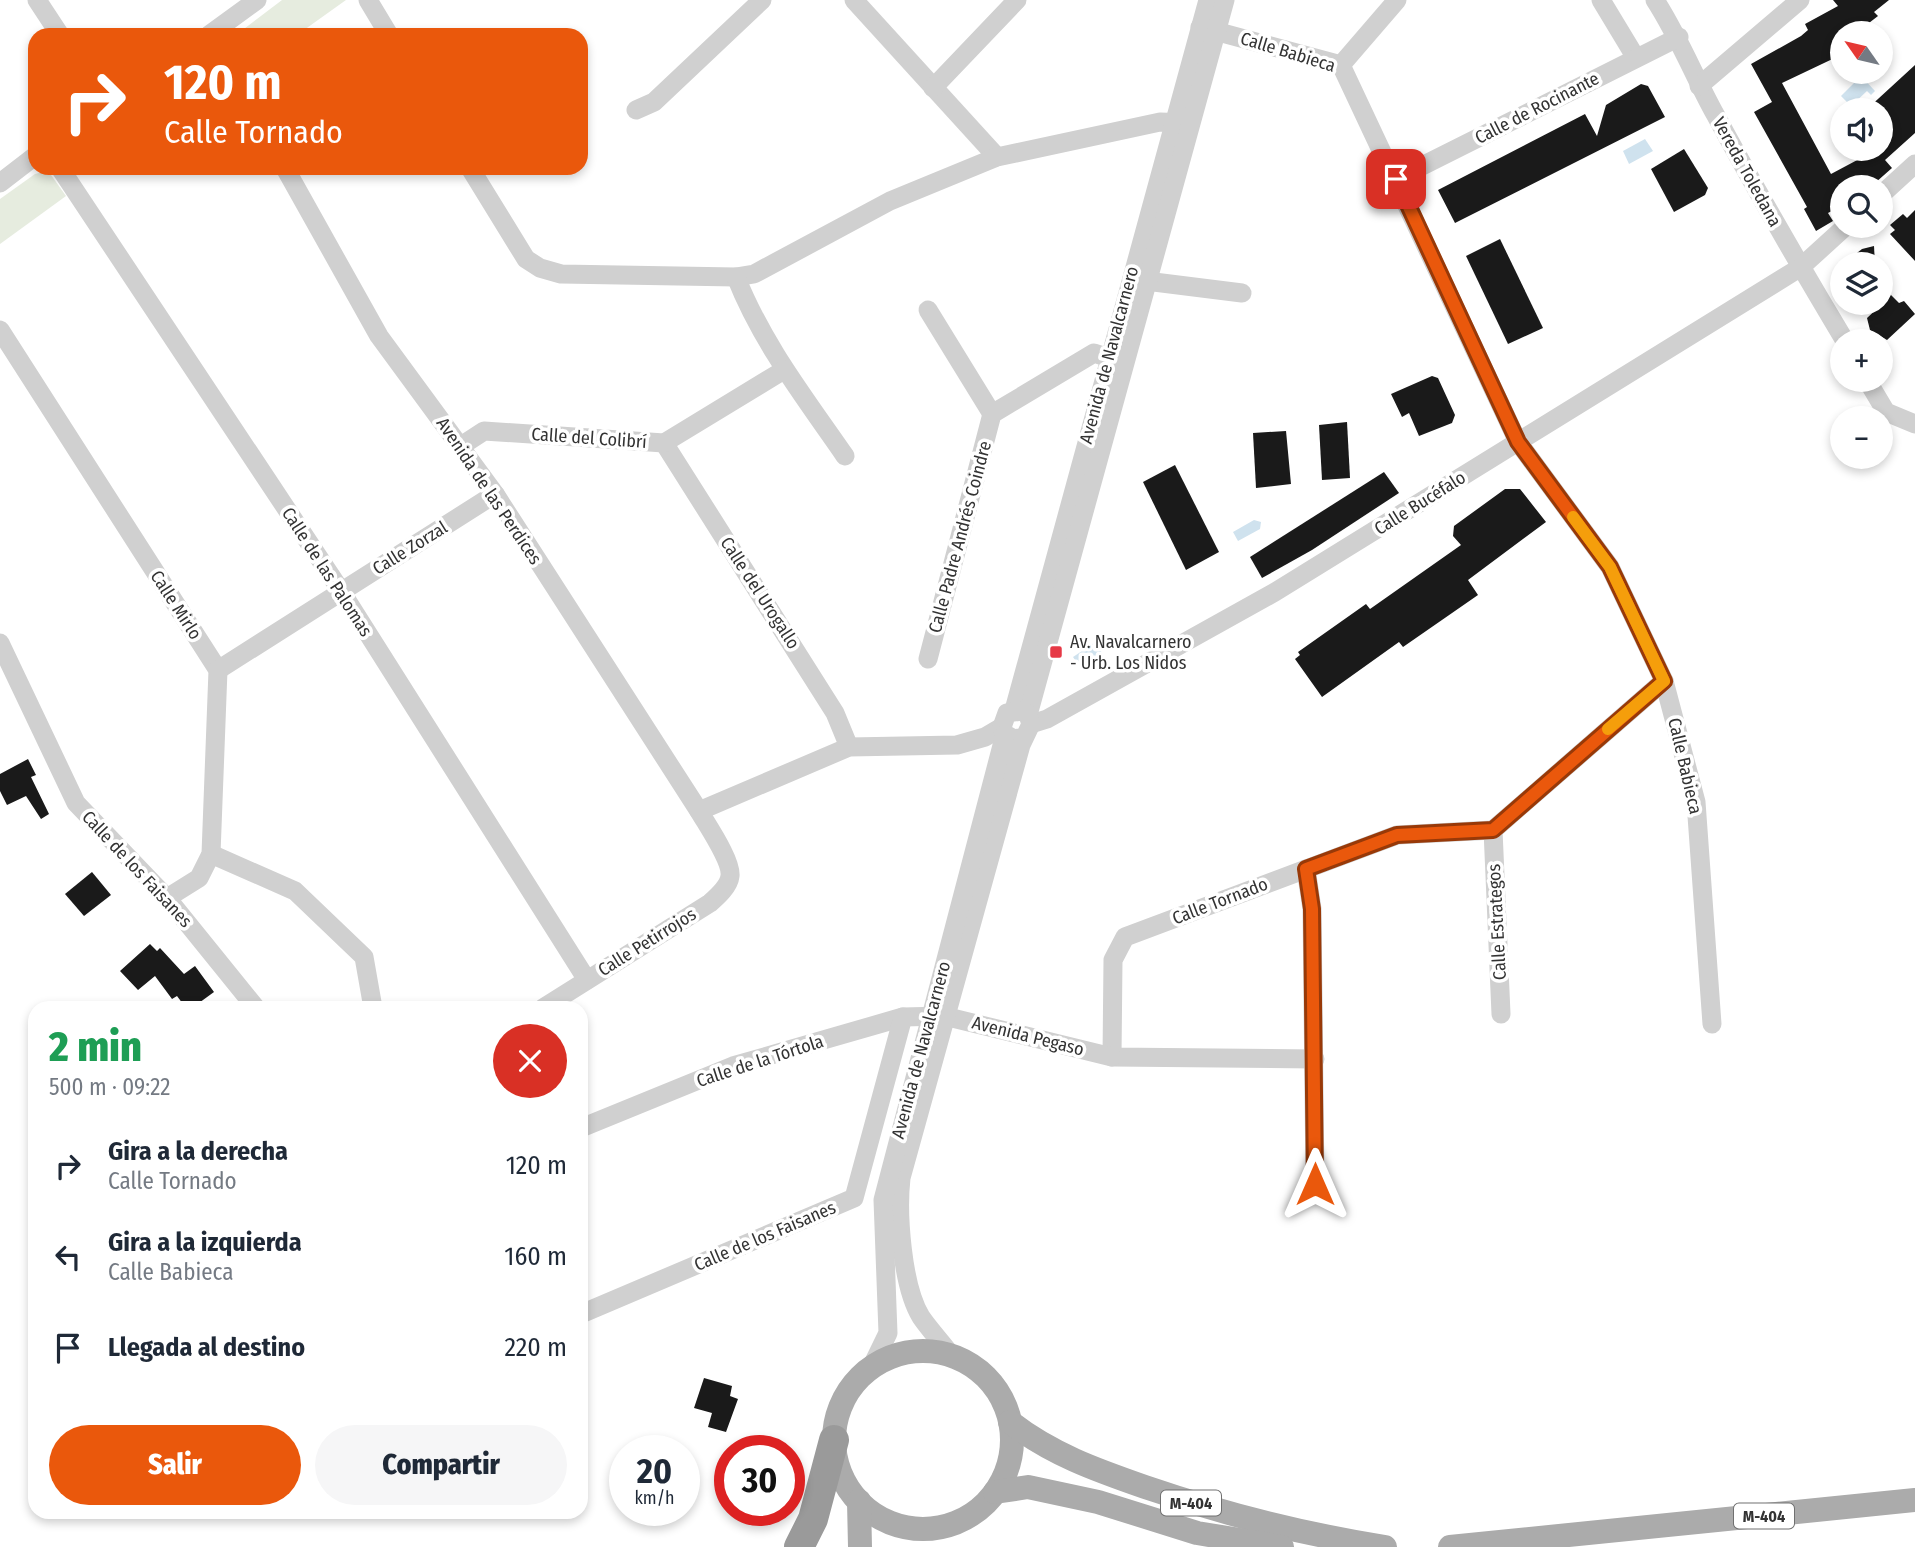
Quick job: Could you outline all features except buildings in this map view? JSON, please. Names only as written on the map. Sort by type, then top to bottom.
[{"type":"highway","points":[[799,1547],[813,1519],[834,1440]]},
{"type":"main road","points":[[924,1351],[951,1355],[972,1365],[990,1381],[1003,1400],[1010,1422],[1012,1446],[1007,1471],[995,1492],[979,1509],[959,1521],[937,1528],[916,1529],[895,1524],[875,1515],[845,1483],[837,1462],[834,1440],[844,1399],[871,1368],[905,1354],[924,1351]]},
{"type":"main road","name":"M-404","points":[[1010,1422],[1040,1444],[1087,1466],[1213,1510],[1306,1534],[1385,1547]]},
{"type":"main road","name":"M-404","points":[[995,1492],[1028,1487],[1098,1502],[1197,1533],[1282,1547]]},
{"type":"main road","name":"M-404","points":[[1450,1547],[1915,1500]]},
{"type":"main road","points":[[859,1501],[860,1547]]},
{"type":"main road","points":[[921,1547],[937,1528]]},
{"type":"street","points":[[37,0],[55,28]]},
{"type":"street","points":[[219,28],[257,0]]},
{"type":"street","points":[[368,0],[385,28]]},
{"type":"street","points":[[636,110],[654,102],[762,0]]},
{"type":"street","points":[[853,0],[997,157]]},
{"type":"street","points":[[933,88],[1017,0]]},
{"type":"street","name":"Avenida de Navalcarnero","points":[[1208,0],[1208,29]]},
{"type":"street","name":"Avenida de Navalcarnero","points":[[871,1368],[888,1333],[883,1200],[938,1015],[1180,123],[1208,29],[1225,0]]},
{"type":"street","points":[[1341,65],[1397,0]]},
{"type":"street","points":[[1601,0],[1636,58]]},
{"type":"street","name":"Vereda Toledana","points":[[1655,0],[1679,37],[1699,86],[1838,329]]},
{"type":"street","points":[[1699,86],[1800,0]]},
{"type":"street","name":"Calle Babieca","points":[[1208,29],[1341,65],[1518,442],[1610,567],[1664,681],[1696,802],[1712,1024]]},
{"type":"street","name":"Calle de Rocinante","points":[[1396,179],[1679,37]]},
{"type":"street","points":[[474,175],[526,259],[541,268],[561,274],[736,277],[754,274],[890,201],[997,157],[1160,122],[1180,123]]},
{"type":"street","name":"Avenida de Navalcarnero","points":[[1116,360],[1146,281],[1180,123]]},
{"type":"street","points":[[0,183],[28,161]]},
{"type":"street","points":[[1893,183],[1915,164]]},
{"type":"street","name":"Calle de las Palomas","points":[[65,175],[341,592],[587,980]]},
{"type":"street","name":"Avenida de las Perdices","points":[[289,175],[379,335],[495,494],[699,811],[728,863]]},
{"type":"street","name":"Calle Bucéfalo","points":[[1017,724],[1047,719],[1275,592],[1801,267],[1833,238]]},
{"type":"street","points":[[736,277],[750,313],[784,369],[845,456]]},
{"type":"street","name":"Avenida de Navalcarnero","points":[[1146,281],[1241,293]]},
{"type":"street","points":[[928,310],[992,414],[1094,353],[1116,360]]},
{"type":"street","name":"Calle Mirlo","points":[[0,330],[218,670]]},
{"type":"street","name":"Calle del Colibrí","points":[[461,446],[484,431],[664,443],[784,369]]},
{"type":"street","points":[[1874,392],[1886,412],[1915,424]]},
{"type":"street","name":"Calle Padre Andrés Coindre","points":[[928,659],[992,414]]},
{"type":"street","name":"Calle del Urogallo","points":[[664,443],[835,713],[849,747]]},
{"type":"street","name":"Calle Zorzal","points":[[218,670],[495,494]]},
{"type":"street","name":"Calle de los Faisanes","points":[[0,643],[76,803],[167,898],[250,1001]]},
{"type":"street","points":[[167,898],[199,878],[211,854],[218,670]]},
{"type":"street","points":[[1493,830],[1664,681]]},
{"type":"street","points":[[699,811],[849,747],[957,745],[1017,724]]},
{"type":"street","name":"Calle Tornado","points":[[1112,1057],[1113,960],[1125,937],[1397,835],[1493,830]]},
{"type":"street","name":"Calle Estrategos","points":[[1493,830],[1501,1014]]},
{"type":"street","points":[[211,854],[295,891],[364,957],[372,1001]]},
{"type":"street","name":"Calle Petirrojos","points":[[554,1001],[710,903],[721,893],[730,876],[728,863]]},
{"type":"street","points":[[1306,869],[1312,909],[1315,1184]]},
{"type":"street","name":"Avenida de Navalcarnero","points":[[938,1015],[901,1178],[898,1204],[904,1262],[920,1315],[951,1355]]},
{"type":"street","name":"Calle de la Tórtola","points":[[588,1125],[733,1066],[903,1017],[938,1015]]},
{"type":"street","name":"Avenida Pegaso","points":[[938,1015],[1112,1057]]},
{"type":"street","name":"Calle de los Faisanes","points":[[588,1311],[854,1198],[903,1017]]},
{"type":"street","points":[[1112,1057],[1315,1059]]},
{"type":"shaded area","points":[[282,0],[346,0],[307,28],[245,28]]},
{"type":"shaded area","points":[[34,175],[51,175],[66,196],[0,244],[0,199]]},
{"type":"water","points":[[1853,84],[1868,84],[1875,91],[1871,95],[1867,91],[1860,98],[1841,96]]},
{"type":"water","points":[[1645,139],[1653,151],[1629,164],[1623,151]]},
{"type":"water","points":[[1254,520],[1261,522],[1260,529],[1238,541],[1233,532]]},
{"type":"water","points":[[1094,643],[1102,647],[1101,653],[1080,667],[1073,657]]},
{"type":"slow traffic","points":[[1573,517],[1610,567],[1664,681],[1608,729]]},
{"type":"place","name":"Av. Navalcarnero - Urb. Los Nidos","points":[[1056,652]]},
{"type":"route","points":[[1315,1184],[1312,909],[1306,869],[1397,835],[1493,830],[1664,681],[1610,567],[1518,442],[1396,179]]}]
